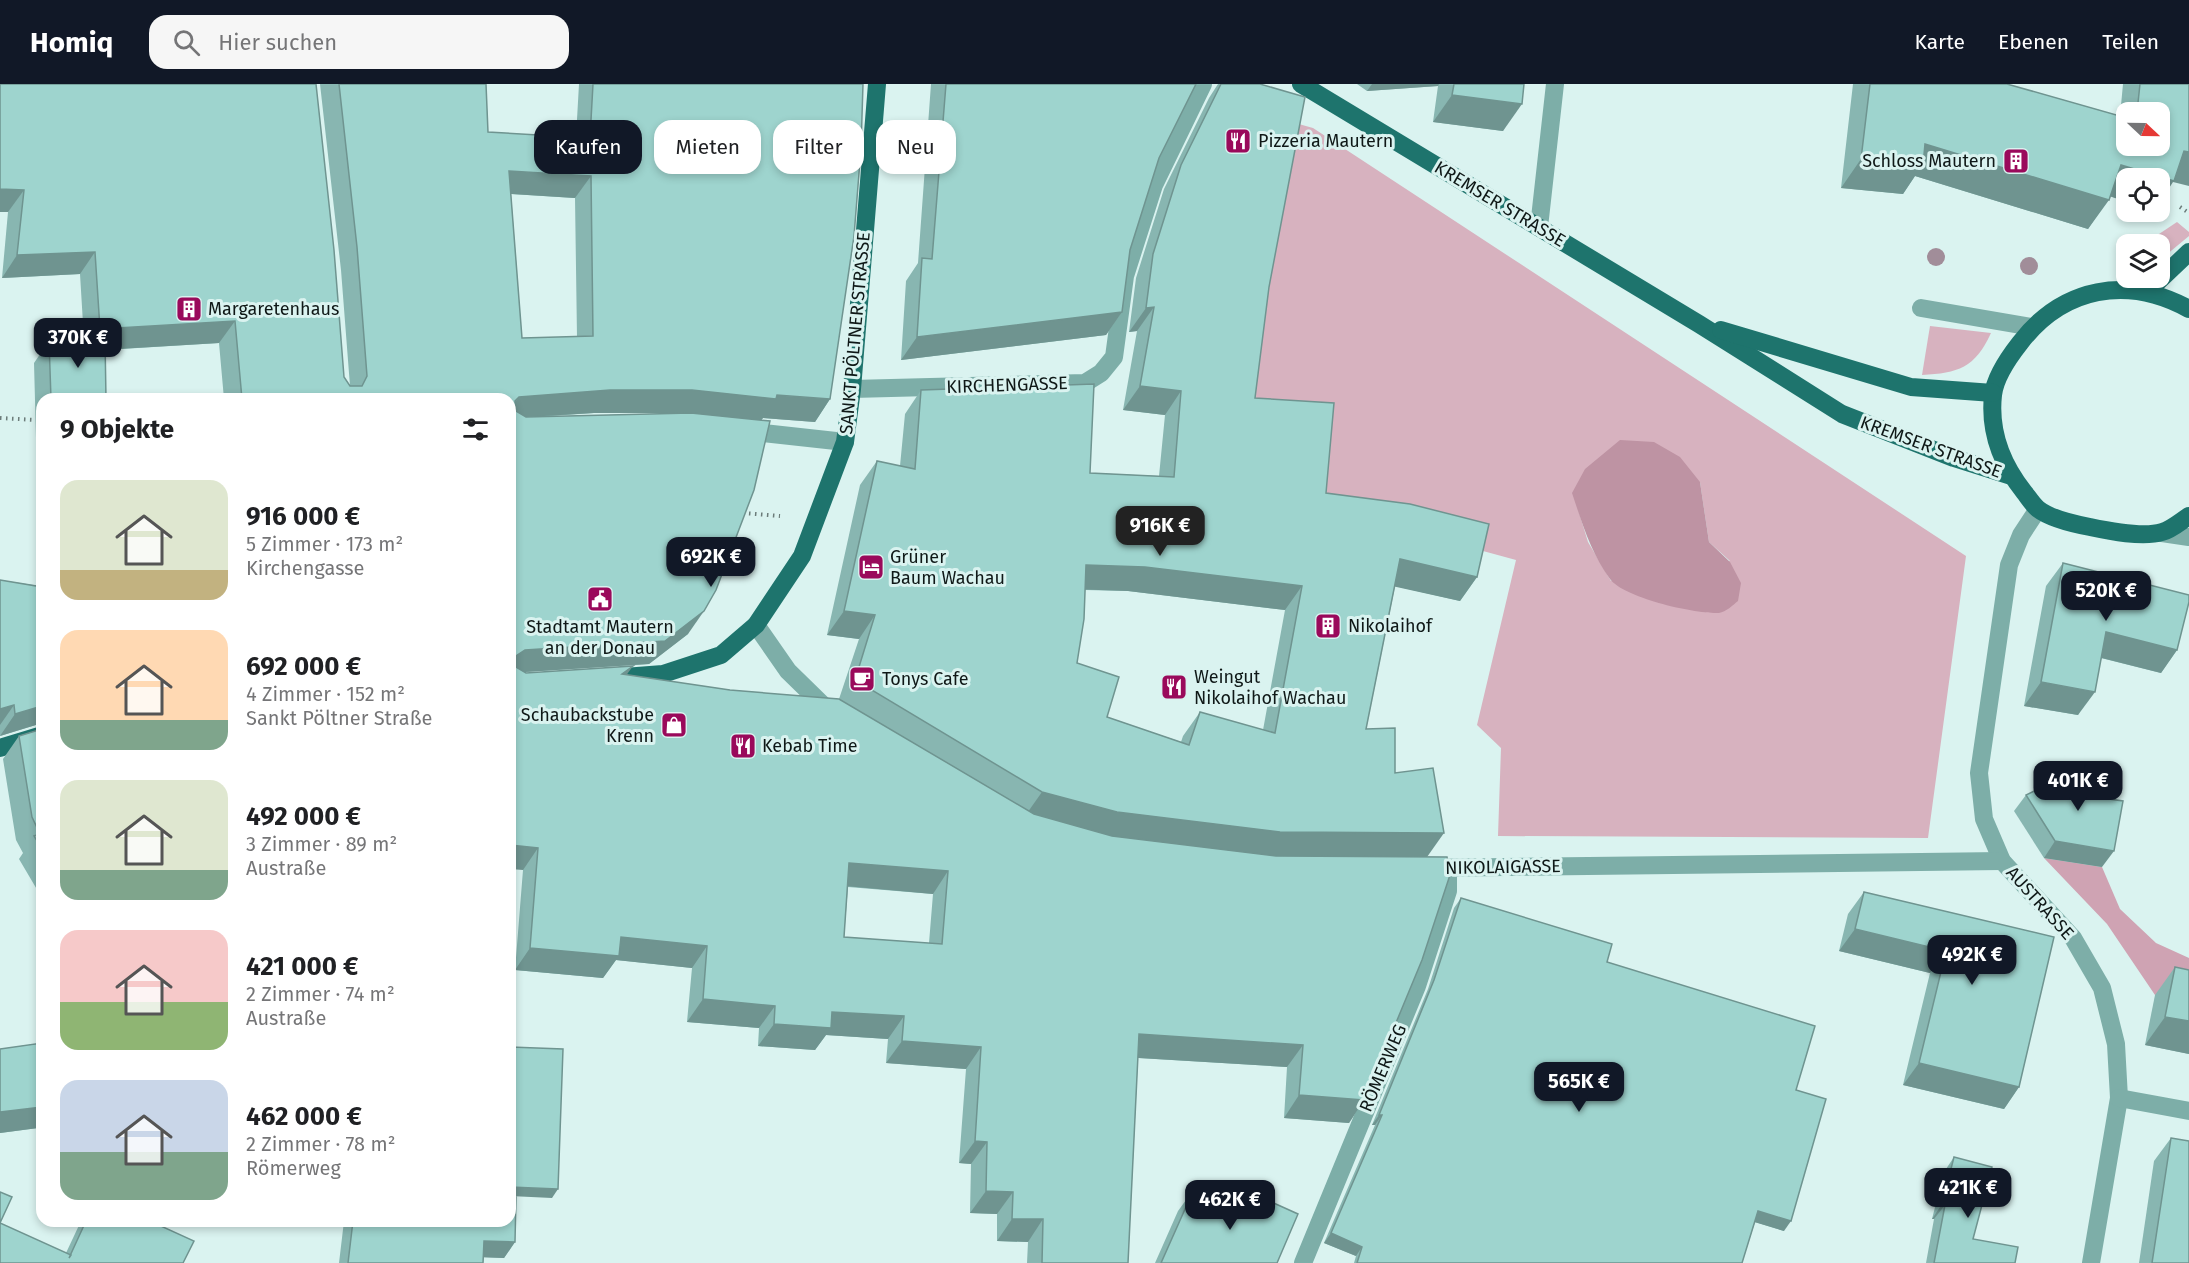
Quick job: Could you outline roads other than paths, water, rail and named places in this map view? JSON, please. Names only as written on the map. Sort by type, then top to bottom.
[{"type":"main road","name":"SANKT PÖLTNER STRASSE","points":[[594,679],[663,674],[721,655],[756,625],[802,556],[845,442],[852,389],[877,84]]},
{"type":"main road","name":"KREMSER STRASSE","points":[[1301,84],[1699,324],[1842,414],[1954,458],[2011,476]]},
{"type":"main road","points":[[2147,292],[2189,252]]},
{"type":"main road","points":[[2189,309],[2147,292],[2114,289],[2081,295],[2054,309],[2032,327],[2008,357],[1993,393],[1994,438],[2011,476],[2038,509],[2077,525],[2110,531],[2162,533],[2189,516]]},
{"type":"main road","name":"KREMSER STRASSE","points":[[1699,324],[1911,387],[1993,393]]},
{"type":"main road","points":[[0,748],[36,737]]},
{"type":"street","name":"KIRCHENGASSE","points":[[852,389],[1085,382],[1101,373],[1114,357],[1125,276],[1154,185],[1203,84]]},
{"type":"street","points":[[1539,227],[1555,84]]},
{"type":"street","points":[[1921,308],[2032,327]]},
{"type":"street","points":[[722,429],[845,442]]},
{"type":"street","name":"AUSTRASSE","points":[[2038,509],[2021,535],[2009,565],[1979,773],[1984,819],[2002,861],[2073,938],[2102,988],[2116,1044],[2119,1098],[2091,1263]]},
{"type":"street","points":[[2162,533],[2189,537]]},
{"type":"street","points":[[756,625],[788,671],[844,722]]},
{"type":"street","name":"NIKOLAIGASSE","points":[[1402,868],[1913,860],[2002,861]]},
{"type":"street","name":"RÖMERWEG","points":[[1303,1263],[1417,986],[1448,891],[1448,868]]},
{"type":"street","points":[[2119,1098],[2189,1111]]},
{"type":"place","name":"Pizzeria Mautern","points":[[1238,141]]},
{"type":"place","name":"Schloss Mautern","points":[[2016,161]]},
{"type":"place","name":"Margaretenhaus","points":[[189,309]]},
{"type":"place","name":"Grüner Baum Wachau","points":[[871,567]]},
{"type":"place","name":"Stadtamt Mautern an der Donau","points":[[600,599]]},
{"type":"place","name":"Nikolaihof","points":[[1328,626]]},
{"type":"place","name":"Tonys Cafe","points":[[862,679]]},
{"type":"place","name":"Weingut Nikolaihof Wachau","points":[[1174,687]]},
{"type":"place","name":"Schaubackstube Krenn","points":[[674,725]]},
{"type":"place","name":"Kebab Time","points":[[743,746]]}]
